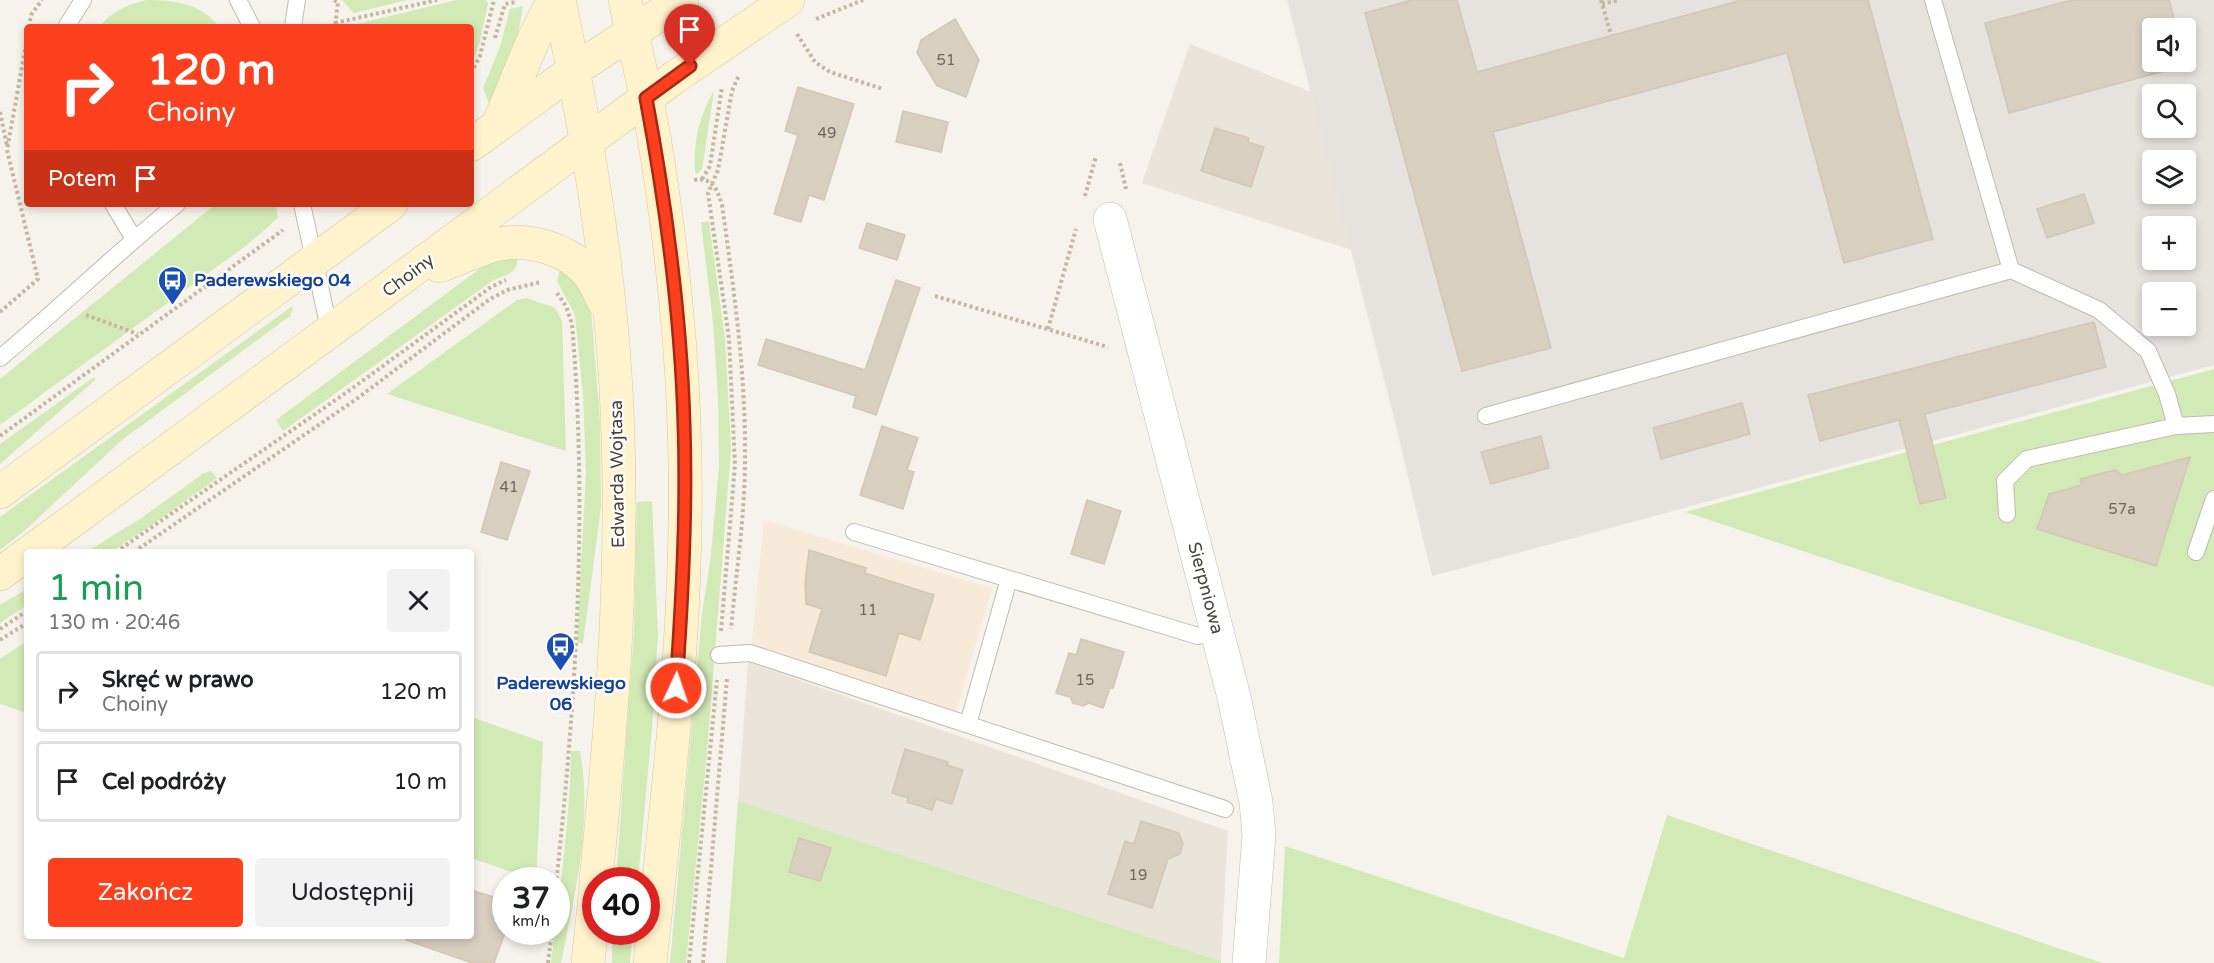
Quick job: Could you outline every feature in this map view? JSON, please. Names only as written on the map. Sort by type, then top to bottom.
[{"type":"street","points":[[497,125],[518,80],[535,32],[554,0]]},
{"type":"street","name":"Edwarda Wojtasa","points":[[559,0],[586,142],[610,314],[618,434],[619,582],[609,746],[597,867]]},
{"type":"street","points":[[625,0],[646,98],[661,185],[675,292],[685,457],[675,708],[650,963]]},
{"type":"street","points":[[474,143],[574,70],[682,0]]},
{"type":"street","name":"Choiny","points":[[33,549],[330,333],[646,98],[792,15]]},
{"type":"street","points":[[0,492],[387,207]]},
{"type":"street","name":"Sierpniowa","points":[[1110,219],[1234,697],[1256,802],[1259,835],[1249,963]]},
{"type":"street","points":[[401,280],[493,246],[519,243],[537,245],[559,251],[575,260],[591,278],[610,314]]},
{"type":"street","name":"Choiny","points":[[0,574],[24,556]]},
{"type":"street","points":[[588,963],[590,945]]},
{"type":"lane","points":[[68,24],[82,0]]},
{"type":"lane","points":[[238,0],[250,24]]},
{"type":"lane","points":[[293,24],[297,0]]},
{"type":"lane","points":[[1933,0],[2012,270]]},
{"type":"lane","points":[[115,207],[134,239]]},
{"type":"lane","points":[[0,358],[63,306],[134,239],[173,207]]},
{"type":"lane","points":[[303,207],[330,333]]},
{"type":"lane","points":[[1486,416],[2012,270],[2098,310],[2148,351],[2167,394],[2176,426]]},
{"type":"lane","points":[[2007,514],[2005,481],[2027,459],[2176,426],[2214,424]]},
{"type":"lane","points":[[2196,552],[2214,499]]},
{"type":"lane","points":[[854,532],[1198,636],[1217,633]]},
{"type":"lane","points":[[968,724],[1009,579]]},
{"type":"lane","points":[[724,654],[750,653],[1226,809]]},
{"type":"path","points":[[30,24],[31,15],[42,0]]},
{"type":"path","points":[[334,0],[338,2],[335,24]]},
{"type":"path","points":[[339,24],[437,0]]},
{"type":"path","points":[[474,67],[480,56],[494,0]]},
{"type":"path","points":[[1611,35],[1601,2],[1619,0]]},
{"type":"path","points":[[792,15],[815,62],[830,72],[883,89]]},
{"type":"path","points":[[7,150],[24,56]]},
{"type":"path","points":[[0,112],[38,279],[0,312]]},
{"type":"path","points":[[1084,201],[1096,156]]},
{"type":"path","points":[[661,185],[702,179],[713,184],[717,189],[737,308],[744,383],[745,462],[724,654],[703,963]]},
{"type":"path","points":[[1048,329],[1077,223]]},
{"type":"path","points":[[0,436],[262,245]]},
{"type":"path","points":[[547,280],[559,251]]},
{"type":"path","points":[[120,549],[332,403],[491,287],[510,279]]},
{"type":"path","points":[[138,549],[355,400],[490,299],[507,290],[547,280]]},
{"type":"path","points":[[547,280],[566,306],[572,324],[579,454],[577,621],[557,867]]},
{"type":"path","points":[[935,296],[1111,348]]},
{"type":"path","points":[[0,628],[24,613]]},
{"type":"path","points":[[0,640],[24,625]]},
{"type":"path","points":[[548,963],[550,945]]},
{"type":"shaded area","points":[[1287,0],[2214,0],[2214,365],[1432,576]]},
{"type":"shaded area","points":[[1190,44],[1311,92],[1352,250],[1142,183]]},
{"type":"shaded area","points":[[764,520],[992,588],[955,716],[751,650]]},
{"type":"shaded area","points":[[748,662],[1228,831],[1221,961],[738,801]]},
{"type":"green space","points":[[146,0],[186,4],[204,13],[216,24],[102,24],[120,9]]},
{"type":"green space","points":[[342,0],[407,0],[354,13]]},
{"type":"green space","points":[[457,0],[485,0],[488,3],[480,42],[474,58],[474,24],[356,24]]},
{"type":"green space","points":[[523,6],[516,47],[489,103],[483,88],[500,47],[510,9]]},
{"type":"green space","points":[[714,91],[702,169],[697,174],[695,161],[698,130],[704,110]]},
{"type":"green space","points":[[212,207],[276,207],[278,218],[247,245],[0,425],[0,379]]},
{"type":"green space","points":[[701,222],[709,222],[725,339],[731,449],[707,752],[686,963],[670,963],[702,614],[711,555],[719,466],[718,397],[713,323]]},
{"type":"green space","points":[[518,257],[513,271],[492,281],[283,431],[276,420],[478,270],[495,261]]},
{"type":"green space","points":[[560,269],[575,282],[591,309],[600,422],[601,507],[583,643],[577,643],[586,473],[583,394],[575,315],[557,281]]},
{"type":"green space","points":[[527,298],[555,308],[562,321],[566,451],[387,394],[517,300]]},
{"type":"green space","points":[[291,307],[293,308],[290,316],[122,440],[23,532],[0,550],[0,517]]},
{"type":"green space","points":[[2214,369],[2214,687],[1685,512]]},
{"type":"green space","points":[[94,377],[95,380],[0,464],[0,444]]},
{"type":"green space","points":[[211,471],[217,478],[149,527],[115,549],[91,549],[140,519],[204,473]]},
{"type":"green space","points":[[652,501],[658,635],[639,867],[617,867],[634,632],[637,502]]},
{"type":"green space","points":[[24,591],[24,607],[0,623],[0,605]]},
{"type":"green space","points":[[24,643],[24,712],[0,704],[0,659]]},
{"type":"green space","points":[[474,718],[543,742],[537,867],[498,867],[474,859]]},
{"type":"green space","points":[[571,751],[580,751],[583,777],[583,831],[577,884],[570,919],[570,867],[563,867]]},
{"type":"green space","points":[[738,801],[1221,961],[1221,963],[726,963]]},
{"type":"green space","points":[[1667,815],[2102,963],[1279,963],[1285,846],[1624,958]]},
{"type":"green space","points":[[553,945],[565,945],[561,963],[551,963]]},
{"type":"green space","points":[[612,945],[632,945],[630,963],[612,963]]},
{"type":"building","points":[[1412,0],[1457,0],[1477,72],[1742,0],[1868,0],[1933,239],[1844,263],[1787,53],[1493,132],[1551,348],[1462,371],[1365,13]]},
{"type":"building","points":[[2072,0],[2169,0],[2174,18],[2142,18],[2142,72],[2161,72],[2009,113],[1985,23]]},
{"type":"building","points":[[955,19],[979,60],[966,97],[937,86],[917,53],[921,40]]},
{"type":"building","points":[[798,87],[854,104],[824,200],[809,195],[801,222],[774,214],[798,135],[785,131]]},
{"type":"building","points":[[903,111],[948,122],[941,152],[896,142]]},
{"type":"building","points":[[1215,128],[1249,138],[1248,142],[1264,147],[1251,187],[1201,171]]},
{"type":"building","points":[[2084,194],[2094,223],[2047,238],[2037,209]]},
{"type":"building","points":[[867,223],[905,235],[897,260],[859,248]]},
{"type":"building","points":[[896,280],[920,288],[876,415],[853,407],[856,396],[758,365],[766,339],[865,370]]},
{"type":"building","points":[[2094,322],[2106,367],[1925,414],[1946,498],[1920,504],[1899,420],[1820,441],[1808,395]]},
{"type":"building","points":[[1742,403],[1750,434],[1661,459],[1653,428]]},
{"type":"building","points":[[882,426],[918,438],[907,470],[914,472],[903,509],[860,495]]},
{"type":"building","points":[[1541,436],[1549,468],[1491,484],[1481,452]]},
{"type":"building","points":[[2190,457],[2156,566],[2037,529],[2049,494],[2082,485],[2080,479],[2116,470],[2122,475]]},
{"type":"building","points":[[501,462],[530,471],[507,540],[481,532]]},
{"type":"building","points":[[1087,500],[1121,511],[1104,564],[1071,554]]},
{"type":"building","points":[[809,550],[866,568],[865,573],[934,595],[920,640],[899,633],[886,676],[809,652],[822,609],[806,604],[805,583]]},
{"type":"building","points":[[1081,639],[1124,652],[1113,688],[1110,688],[1103,708],[1089,703],[1083,706],[1073,703],[1070,697],[1056,693],[1069,653],[1076,655]]},
{"type":"building","points":[[905,749],[948,762],[947,765],[963,770],[952,804],[936,799],[932,810],[907,802],[908,798],[892,793]]},
{"type":"building","points":[[1141,821],[1179,833],[1183,843],[1180,854],[1168,859],[1152,908],[1108,894],[1125,841],[1134,844]]},
{"type":"building","points":[[799,838],[831,848],[820,881],[789,872]]},
{"type":"building","points":[[474,891],[492,897],[492,945],[501,945],[494,963],[472,963],[406,940],[474,939]]},
{"type":"place","name":"Paderewskiego 04","points":[[173,306]]},
{"type":"place","name":"Paderewskiego 06","points":[[561,672]]},
{"type":"route","points":[[676,688],[683,550],[684,422],[673,273],[646,98],[690,66]]}]
